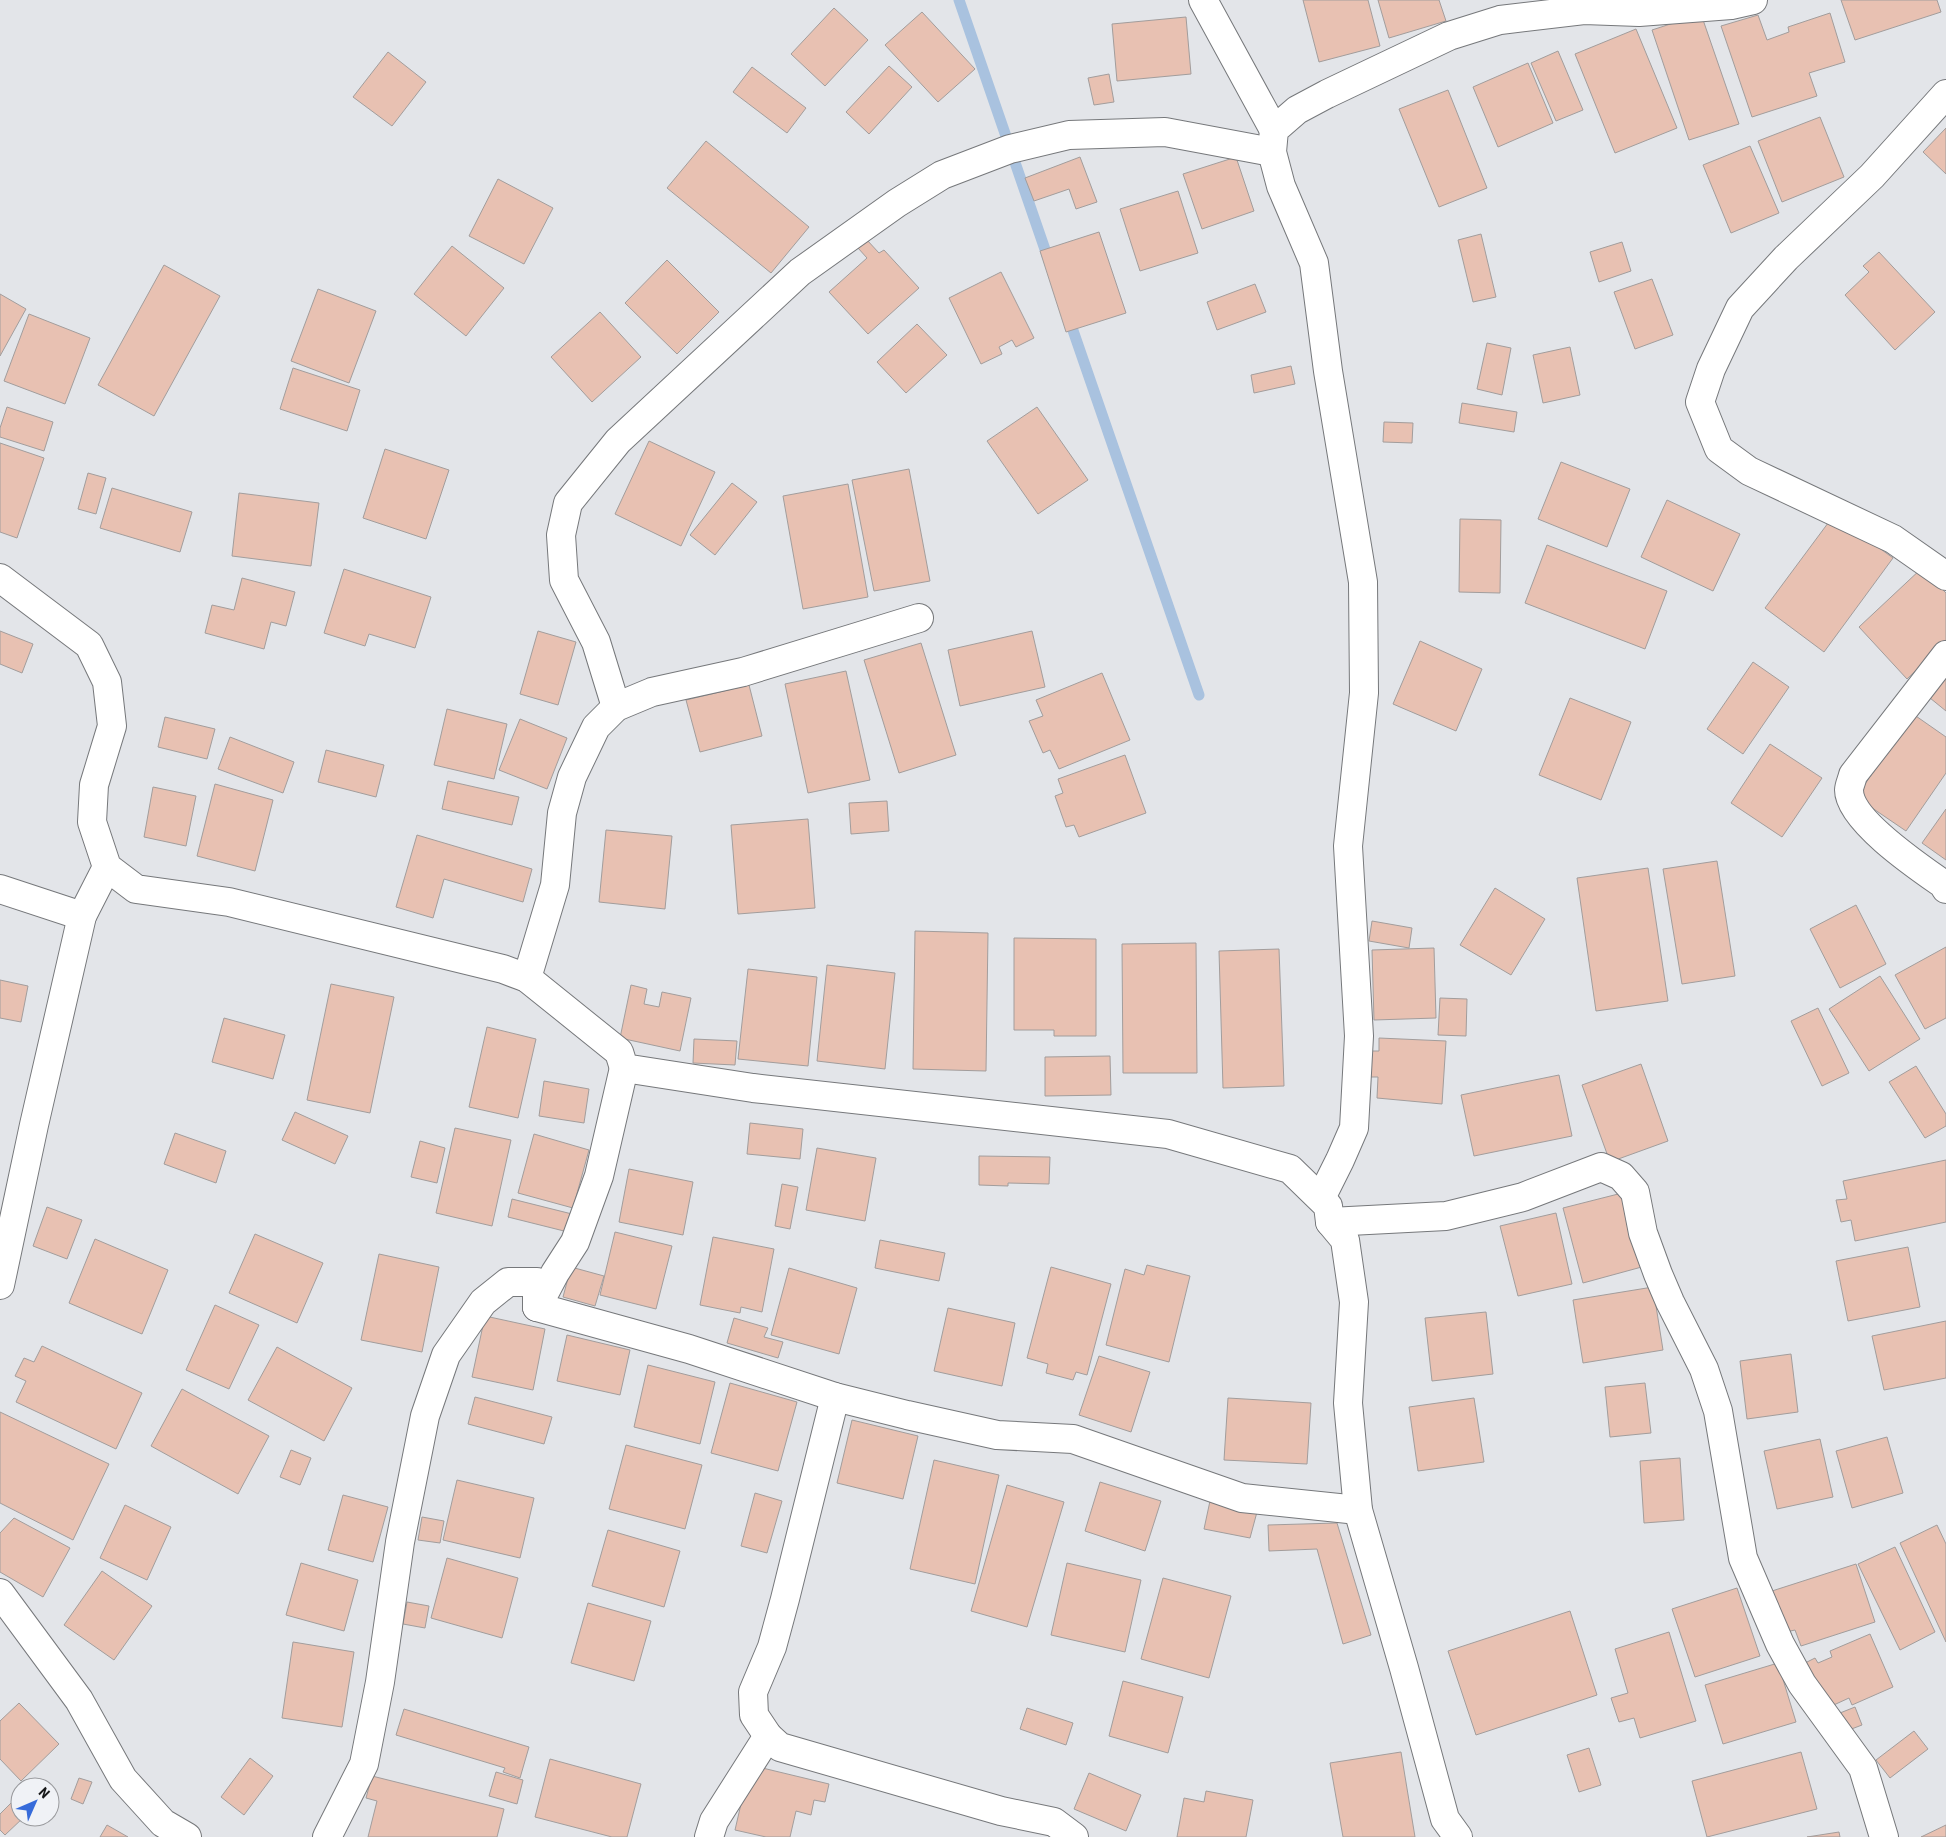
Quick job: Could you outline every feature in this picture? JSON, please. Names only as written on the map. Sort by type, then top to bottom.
[{"type":"street","points":[[1203,0],[1273,141],[1281,186],[1314,263],[1328,371],[1363,582],[1364,693],[1348,846],[1358,1036],[1354,1128],[1340,1160],[1325,1210]]},
{"type":"street","points":[[1273,141],[1297,110],[1449,36],[1500,20],[1583,5],[1639,12],[1731,5],[1754,0]]},
{"type":"street","points":[[1946,94],[1872,176],[1786,258],[1740,308],[1711,369],[1700,402],[1719,449],[1749,471],[1893,539],[1946,576]]},
{"type":"street","points":[[616,707],[596,642],[564,580],[561,535],[568,503],[618,440],[800,272],[897,203],[942,176],[1010,149],[1069,135],[1165,132],[1273,141]]},
{"type":"street","points":[[0,578],[89,646],[108,682],[112,726],[94,785],[92,822],[107,867],[136,889],[229,902],[503,968],[527,978],[619,1052],[624,1068],[599,1176],[575,1242],[555,1273],[537,1307]]},
{"type":"street","points":[[527,978],[555,885],[562,813],[572,777],[596,727],[616,707],[652,692],[743,672],[919,618]]},
{"type":"street","points":[[1946,655],[1853,775],[1849,791],[1856,811],[1900,855],[1942,884],[1946,889]]},
{"type":"street","points":[[0,1285],[34,1125],[82,916],[107,867]]},
{"type":"street","points":[[0,889],[82,916]]},
{"type":"street","points":[[624,1068],[753,1088],[1168,1134],[1290,1169],[1325,1210],[1345,1240],[1354,1302],[1348,1403],[1358,1510],[1445,1819],[1458,1837]]},
{"type":"street","points":[[1325,1210],[1446,1216],[1523,1197],[1601,1167],[1621,1176],[1635,1192],[1643,1233],[1658,1274],[1704,1369],[1718,1411],[1743,1558],[1780,1644],[1802,1684],[1864,1768],[1884,1837]]},
{"type":"street","points":[[327,1837],[364,1764],[380,1682],[409,1493],[425,1416],[446,1355],[483,1302],[508,1282],[537,1282],[537,1307]]},
{"type":"street","points":[[537,1307],[689,1350],[835,1397],[997,1435],[1073,1439],[1242,1498],[1358,1510]]},
{"type":"street","points":[[835,1397],[772,1646],[753,1692],[754,1715],[768,1736],[780,1747],[1001,1811],[1054,1822],[1074,1837]]},
{"type":"street","points":[[0,1593],[79,1700],[123,1779],[164,1823],[187,1837]]},
{"type":"street","points":[[709,1837],[714,1821],[768,1736]]},
{"type":"building","points":[[1303,0],[1368,0],[1380,46],[1319,62]]},
{"type":"building","points":[[1378,0],[1439,0],[1446,21],[1389,38]]},
{"type":"building","points":[[1841,0],[1937,0],[1941,12],[1855,40]]},
{"type":"building","points":[[834,8],[868,40],[825,86],[791,54]]},
{"type":"building","points":[[922,12],[975,69],[938,102],[885,45]]},
{"type":"building","points":[[1830,13],[1845,62],[1809,73],[1817,96],[1752,117],[1721,26],[1758,15],[1767,40],[1789,32],[1788,27]]},
{"type":"building","points":[[1701,14],[1739,124],[1689,140],[1652,30]]},
{"type":"building","points":[[1186,17],[1191,74],[1117,81],[1112,24]]},
{"type":"building","points":[[1636,29],[1677,128],[1615,153],[1575,54]]},
{"type":"building","points":[[1558,51],[1583,110],[1556,121],[1531,63]]},
{"type":"building","points":[[388,52],[426,82],[392,126],[353,97]]},
{"type":"building","points":[[1528,63],[1553,123],[1498,147],[1473,87]]},
{"type":"building","points":[[889,66],[912,87],[869,134],[846,112]]},
{"type":"building","points":[[752,67],[806,108],[787,133],[733,92]]},
{"type":"building","points":[[1109,74],[1114,102],[1094,105],[1088,78]]},
{"type":"building","points":[[1448,90],[1487,188],[1439,207],[1399,109]]},
{"type":"building","points":[[1820,117],[1844,177],[1782,202],[1758,141]]},
{"type":"building","points":[[1946,128],[1946,174],[1923,152]]},
{"type":"building","points":[[706,141],[809,227],[771,273],[667,188]]},
{"type":"building","points":[[1750,146],[1779,213],[1731,233],[1703,165]]},
{"type":"building","points":[[1080,157],[1097,202],[1076,209],[1069,189],[1034,201],[1025,178]]},
{"type":"building","points":[[1236,157],[1254,211],[1202,229],[1183,174]]},
{"type":"building","points":[[498,179],[553,208],[524,264],[469,236]]},
{"type":"building","points":[[1178,191],[1198,253],[1140,271],[1120,209]]},
{"type":"building","points":[[1099,232],[1126,313],[1066,332],[1040,251]]},
{"type":"building","points":[[1481,234],[1496,297],[1473,302],[1458,240]]},
{"type":"building","points":[[867,240],[879,253],[884,250],[919,288],[868,334],[829,292],[867,258],[858,248]]},
{"type":"building","points":[[1622,242],[1631,271],[1599,282],[1590,252]]},
{"type":"building","points":[[452,246],[504,288],[466,336],[414,294]]},
{"type":"building","points":[[1879,252],[1935,312],[1895,350],[1845,295],[1869,272],[1863,266]]},
{"type":"building","points":[[667,260],[719,312],[677,354],[625,303]]},
{"type":"building","points":[[164,265],[220,296],[154,416],[98,385]]},
{"type":"building","points":[[1001,272],[1034,338],[1016,347],[1012,340],[999,347],[1002,354],[981,364],[949,298]]},
{"type":"building","points":[[1652,279],[1673,335],[1635,349],[1614,292]]},
{"type":"building","points":[[1255,284],[1266,312],[1217,330],[1207,302]]},
{"type":"building","points":[[318,289],[376,311],[349,383],[291,361]]},
{"type":"building","points":[[0,294],[26,309],[0,356]]},
{"type":"building","points":[[600,312],[641,357],[592,402],[551,357]]},
{"type":"building","points":[[29,314],[90,338],[65,404],[4,381]]},
{"type":"building","points":[[917,324],[947,355],[906,393],[877,362]]},
{"type":"building","points":[[1487,343],[1511,348],[1502,395],[1477,389]]},
{"type":"building","points":[[1570,347],[1580,395],[1543,403],[1533,355]]},
{"type":"building","points":[[1291,366],[1295,384],[1254,393],[1251,375]]},
{"type":"building","points":[[293,368],[360,390],[347,431],[280,409]]},
{"type":"building","points":[[1462,403],[1517,412],[1514,432],[1459,423]]},
{"type":"building","points":[[7,407],[53,422],[44,451],[0,437],[0,428]]},
{"type":"building","points":[[1037,407],[1088,480],[1038,514],[987,441]]},
{"type":"building","points":[[1384,422],[1413,423],[1412,443],[1383,442]]},
{"type":"building","points":[[649,441],[715,472],[681,546],[615,514]]},
{"type":"building","points":[[0,443],[44,458],[17,538],[0,532]]},
{"type":"building","points":[[385,449],[449,470],[426,539],[363,518]]},
{"type":"building","points":[[1561,462],[1630,489],[1607,547],[1538,519]]},
{"type":"building","points":[[909,469],[930,581],[874,591],[852,480]]},
{"type":"building","points":[[88,473],[106,478],[96,514],[78,509]]},
{"type":"building","points":[[732,483],[757,502],[715,555],[690,535]]},
{"type":"building","points":[[848,484],[868,597],[803,609],[783,496]]},
{"type":"building","points":[[112,488],[192,512],[180,552],[100,528]]},
{"type":"building","points":[[239,493],[319,503],[311,566],[232,556]]},
{"type":"building","points":[[1667,500],[1740,534],[1713,591],[1641,557]]},
{"type":"building","points":[[1834,515],[1893,558],[1824,652],[1765,608]]},
{"type":"building","points":[[1460,519],[1501,520],[1500,593],[1459,592]]},
{"type":"building","points":[[1547,545],[1667,591],[1645,649],[1525,603]]},
{"type":"building","points":[[1922,568],[1946,593],[1946,642],[1907,679],[1859,627]]},
{"type":"building","points":[[344,569],[431,597],[415,648],[369,634],[365,646],[324,633]]},
{"type":"building","points":[[242,578],[295,592],[286,626],[271,622],[264,649],[205,633],[212,605],[234,610]]},
{"type":"building","points":[[0,631],[33,644],[22,673],[0,664]]},
{"type":"building","points":[[538,631],[576,642],[558,705],[520,694]]},
{"type":"building","points":[[1032,631],[1045,687],[960,706],[948,650]]},
{"type":"building","points":[[1420,641],[1482,669],[1456,731],[1393,704]]},
{"type":"building","points":[[921,643],[956,755],[899,773],[864,660]]},
{"type":"building","points":[[1753,662],[1789,687],[1743,754],[1707,729]]},
{"type":"building","points":[[846,671],[870,780],[808,793],[785,684]]},
{"type":"building","points":[[1102,673],[1130,740],[1059,769],[1050,750],[1043,753],[1029,721],[1043,716],[1036,700]]},
{"type":"building","points":[[1946,677],[1946,711],[1930,698]]},
{"type":"building","points":[[749,685],[762,736],[700,752],[686,700]]},
{"type":"building","points":[[1570,698],[1631,722],[1601,800],[1539,775]]},
{"type":"building","points":[[447,709],[507,724],[494,779],[434,765]]},
{"type":"building","points":[[1913,714],[1946,737],[1946,773],[1906,831],[1856,797]]},
{"type":"building","points":[[165,717],[215,729],[207,759],[158,747]]},
{"type":"building","points":[[520,719],[567,738],[547,789],[499,770]]},
{"type":"building","points":[[230,737],[294,762],[283,793],[218,769]]},
{"type":"building","points":[[1770,744],[1822,778],[1782,837],[1731,803]]},
{"type":"building","points":[[326,750],[384,765],[376,797],[318,782]]},
{"type":"building","points":[[1125,755],[1146,813],[1079,837],[1074,825],[1066,827],[1055,796],[1063,793],[1058,779]]},
{"type":"building","points":[[448,781],[519,797],[512,825],[442,809]]},
{"type":"building","points":[[215,784],[273,800],[255,871],[197,856]]},
{"type":"building","points":[[153,787],[196,796],[186,846],[144,837]]},
{"type":"building","points":[[887,801],[889,831],[851,834],[849,803]]},
{"type":"building","points":[[1946,809],[1946,860],[1922,843]]},
{"type":"building","points":[[808,819],[815,908],[738,914],[731,825]]},
{"type":"building","points":[[606,830],[672,836],[665,909],[599,902]]},
{"type":"building","points":[[417,835],[532,869],[523,902],[444,879],[433,918],[396,907]]},
{"type":"building","points":[[1717,861],[1735,976],[1682,984],[1663,869]]},
{"type":"building","points":[[1648,868],[1668,1001],[1596,1011],[1577,878]]},
{"type":"building","points":[[1495,888],[1545,919],[1511,975],[1460,945]]},
{"type":"building","points":[[1856,905],[1886,964],[1840,988],[1810,929]]},
{"type":"building","points":[[1372,921],[1412,928],[1409,948],[1369,941]]},
{"type":"building","points":[[915,931],[988,933],[986,1071],[913,1069]]},
{"type":"building","points":[[1014,938],[1096,939],[1096,1036],[1054,1036],[1054,1030],[1014,1030]]},
{"type":"building","points":[[1196,943],[1197,1073],[1123,1073],[1122,944]]},
{"type":"building","points":[[1946,947],[1946,1018],[1925,1029],[1895,975]]},
{"type":"building","points":[[1434,948],[1436,1018],[1374,1020],[1372,950]]},
{"type":"building","points":[[1279,949],[1284,1086],[1223,1088],[1219,951]]},
{"type":"building","points":[[827,965],[895,973],[885,1069],[817,1061]]},
{"type":"building","points":[[748,969],[817,977],[808,1066],[738,1059]]},
{"type":"building","points":[[1880,976],[1920,1039],[1869,1071],[1829,1009]]},
{"type":"building","points":[[0,980],[28,986],[21,1022],[0,1018]]},
{"type":"building","points":[[331,984],[394,997],[370,1113],[307,1100]]},
{"type":"building","points":[[631,985],[647,989],[644,1004],[659,1007],[662,992],[691,998],[680,1051],[620,1038]]},
{"type":"building","points":[[1440,998],[1467,999],[1466,1036],[1438,1035]]},
{"type":"building","points":[[1818,1008],[1849,1073],[1822,1086],[1791,1021]]},
{"type":"building","points":[[224,1018],[285,1035],[273,1079],[212,1062]]},
{"type":"building","points":[[487,1027],[536,1039],[518,1118],[469,1107]]},
{"type":"building","points":[[1379,1038],[1446,1041],[1442,1104],[1377,1098],[1378,1077],[1370,1077],[1371,1051],[1379,1051]]},
{"type":"building","points":[[694,1039],[737,1041],[735,1065],[693,1063]]},
{"type":"building","points":[[1110,1056],[1111,1095],[1045,1096],[1045,1057]]},
{"type":"building","points":[[1641,1064],[1668,1141],[1610,1162],[1582,1085]]},
{"type":"building","points":[[1916,1066],[1946,1114],[1946,1126],[1925,1138],[1889,1082]]},
{"type":"building","points":[[1559,1075],[1572,1136],[1474,1156],[1461,1095]]},
{"type":"building","points":[[544,1081],[589,1089],[584,1123],[539,1116]]},
{"type":"building","points":[[295,1112],[348,1136],[335,1164],[282,1140]]},
{"type":"building","points":[[750,1123],[803,1129],[800,1159],[747,1154]]},
{"type":"building","points":[[455,1128],[511,1140],[492,1226],[436,1213]]},
{"type":"building","points":[[175,1133],[226,1151],[216,1183],[164,1164]]},
{"type":"building","points":[[534,1134],[589,1150],[573,1208],[518,1193]]},
{"type":"building","points":[[420,1141],[445,1148],[437,1183],[411,1177]]},
{"type":"building","points":[[817,1148],[876,1158],[865,1221],[806,1210]]},
{"type":"building","points":[[979,1156],[1050,1157],[1049,1184],[1008,1183],[1008,1186],[979,1185]]},
{"type":"building","points":[[1946,1160],[1946,1222],[1855,1241],[1851,1220],[1841,1222],[1836,1200],[1847,1199],[1843,1181]]},
{"type":"building","points":[[629,1169],[693,1182],[683,1235],[619,1222]]},
{"type":"building","points":[[782,1184],[798,1187],[790,1229],[775,1226]]},
{"type":"building","points":[[1630,1191],[1649,1265],[1583,1283],[1563,1208]]},
{"type":"building","points":[[512,1199],[572,1214],[568,1232],[508,1217]]},
{"type":"building","points":[[47,1207],[82,1220],[67,1259],[33,1246]]},
{"type":"building","points":[[1556,1213],[1572,1284],[1518,1296],[1500,1226]]},
{"type":"building","points":[[615,1232],[672,1246],[656,1309],[600,1295]]},
{"type":"building","points":[[255,1234],[323,1263],[297,1323],[229,1293]]},
{"type":"building","points":[[713,1237],[774,1249],[762,1312],[741,1307],[740,1313],[700,1305]]},
{"type":"building","points":[[95,1239],[168,1270],[142,1334],[69,1303]]},
{"type":"building","points":[[880,1240],[945,1253],[939,1281],[875,1268]]},
{"type":"building","points":[[1908,1247],[1920,1307],[1848,1321],[1836,1261]]},
{"type":"building","points":[[379,1254],[439,1267],[422,1352],[361,1340]]},
{"type":"building","points":[[1147,1265],[1190,1276],[1169,1362],[1106,1345],[1125,1269],[1144,1275]]},
{"type":"building","points":[[571,1267],[604,1276],[595,1306],[563,1297]]},
{"type":"building","points":[[1051,1267],[1111,1284],[1087,1375],[1076,1372],[1073,1380],[1046,1373],[1048,1364],[1027,1358]]},
{"type":"building","points":[[789,1268],[857,1288],[839,1354],[771,1335]]},
{"type":"building","points":[[1653,1287],[1663,1350],[1583,1363],[1573,1300]]},
{"type":"building","points":[[215,1305],[259,1325],[229,1389],[186,1370]]},
{"type":"building","points":[[948,1308],[1015,1323],[1002,1386],[934,1371]]},
{"type":"building","points":[[1486,1312],[1493,1374],[1432,1381],[1425,1318]]},
{"type":"building","points":[[485,1316],[545,1329],[533,1390],[472,1377]]},
{"type":"building","points":[[734,1318],[768,1328],[764,1337],[783,1342],[778,1358],[727,1343]]},
{"type":"building","points":[[1946,1321],[1946,1378],[1884,1390],[1872,1336]]},
{"type":"building","points":[[567,1335],[630,1350],[620,1395],[557,1381]]},
{"type":"building","points":[[42,1346],[142,1393],[116,1449],[16,1402],[26,1381],[15,1376],[24,1358],[34,1362]]},
{"type":"building","points":[[277,1347],[352,1388],[324,1441],[248,1400]]},
{"type":"building","points":[[1791,1354],[1798,1412],[1747,1419],[1740,1361]]},
{"type":"building","points":[[1099,1356],[1150,1372],[1131,1432],[1079,1415]]},
{"type":"building","points":[[648,1365],[715,1382],[700,1444],[634,1427]]},
{"type":"building","points":[[730,1383],[797,1402],[778,1471],[711,1453]]},
{"type":"building","points":[[1645,1383],[1651,1433],[1610,1437],[1605,1387]]},
{"type":"building","points":[[182,1389],[269,1436],[238,1494],[151,1446]]},
{"type":"building","points":[[475,1397],[552,1417],[544,1444],[468,1424]]},
{"type":"building","points":[[1228,1398],[1311,1403],[1307,1464],[1224,1460]]},
{"type":"building","points":[[1474,1398],[1484,1462],[1418,1471],[1409,1407]]},
{"type":"building","points":[[0,1412],[109,1464],[73,1540],[0,1503]]},
{"type":"building","points":[[852,1420],[918,1436],[903,1499],[837,1483]]},
{"type":"building","points":[[1887,1437],[1903,1493],[1852,1508],[1836,1451]]},
{"type":"building","points":[[1820,1439],[1833,1497],[1777,1509],[1764,1451]]},
{"type":"building","points":[[626,1445],[702,1465],[685,1529],[609,1509]]},
{"type":"building","points":[[291,1450],[311,1458],[300,1485],[280,1477]]},
{"type":"building","points":[[1680,1458],[1684,1520],[1644,1523],[1640,1461]]},
{"type":"building","points":[[934,1460],[999,1475],[975,1584],[910,1569]]},
{"type":"building","points":[[457,1480],[534,1498],[520,1558],[443,1540]]},
{"type":"building","points":[[1100,1482],[1161,1501],[1145,1551],[1085,1531]]},
{"type":"building","points":[[1007,1485],[1064,1502],[1027,1627],[971,1611]]},
{"type":"building","points":[[755,1493],[782,1501],[767,1553],[741,1546]]},
{"type":"building","points":[[343,1495],[388,1507],[373,1562],[328,1550]]},
{"type":"building","points":[[1210,1501],[1257,1512],[1250,1538],[1204,1529]]},
{"type":"building","points":[[125,1505],[171,1527],[147,1580],[100,1558]]},
{"type":"building","points":[[422,1517],[444,1521],[440,1543],[418,1540]]},
{"type":"building","points":[[14,1518],[70,1548],[43,1597],[0,1572],[0,1533]]},
{"type":"building","points":[[1337,1523],[1371,1635],[1343,1644],[1317,1549],[1269,1551],[1268,1525]]},
{"type":"building","points":[[1937,1525],[1946,1544],[1946,1642],[1900,1543]]},
{"type":"building","points":[[608,1530],[680,1551],[664,1607],[592,1586]]},
{"type":"building","points":[[1895,1547],[1935,1632],[1900,1650],[1858,1564]]},
{"type":"building","points":[[447,1558],[518,1578],[502,1638],[431,1618]]},
{"type":"building","points":[[301,1563],[358,1580],[344,1631],[286,1615]]},
{"type":"building","points":[[1067,1563],[1141,1580],[1125,1652],[1051,1635]]},
{"type":"building","points":[[1856,1564],[1875,1622],[1801,1646],[1795,1630],[1786,1632],[1772,1591]]},
{"type":"building","points":[[102,1571],[152,1606],[114,1660],[64,1625]]},
{"type":"building","points":[[1163,1578],[1231,1596],[1209,1678],[1141,1659]]},
{"type":"building","points":[[1737,1588],[1760,1656],[1695,1677],[1672,1609]]},
{"type":"building","points":[[407,1602],[429,1606],[425,1628],[403,1624]]},
{"type":"building","points":[[588,1603],[651,1621],[634,1681],[571,1663]]},
{"type":"building","points":[[1570,1611],[1597,1695],[1476,1735],[1448,1651]]},
{"type":"building","points":[[1669,1632],[1696,1721],[1640,1738],[1634,1718],[1619,1722],[1611,1698],[1628,1693],[1615,1649]]},
{"type":"building","points":[[1870,1634],[1893,1687],[1852,1705],[1849,1698],[1825,1709],[1805,1663],[1815,1658],[1818,1663],[1832,1657],[1830,1651]]},
{"type":"building","points":[[293,1642],[354,1652],[342,1727],[282,1718]]},
{"type":"building","points":[[1778,1663],[1796,1722],[1723,1744],[1705,1685]]},
{"type":"building","points":[[1123,1681],[1183,1697],[1168,1753],[1109,1736]]},
{"type":"building","points":[[19,1703],[59,1744],[25,1777],[17,1777],[0,1759],[0,1721]]},
{"type":"building","points":[[1855,1707],[1862,1725],[1841,1733],[1835,1715]]},
{"type":"building","points":[[1027,1708],[1073,1723],[1066,1745],[1020,1729]]},
{"type":"building","points":[[404,1709],[529,1747],[520,1778],[503,1772],[505,1768],[396,1735]]},
{"type":"building","points":[[1914,1731],[1928,1749],[1890,1778],[1876,1760]]},
{"type":"building","points":[[1589,1748],[1601,1785],[1579,1792],[1567,1755]]},
{"type":"building","points":[[1401,1752],[1415,1837],[1343,1837],[1330,1763]]},
{"type":"building","points":[[1801,1752],[1817,1809],[1707,1837],[1692,1781]]},
{"type":"building","points":[[250,1758],[273,1776],[244,1815],[221,1797]]},
{"type":"building","points":[[550,1759],[641,1784],[627,1837],[612,1837],[535,1817]]},
{"type":"building","points":[[750,1765],[829,1784],[825,1802],[814,1800],[811,1815],[796,1811],[790,1837],[766,1837],[735,1830]]},
{"type":"building","points":[[496,1772],[523,1780],[517,1804],[489,1796]]},
{"type":"building","points":[[1089,1773],[1141,1795],[1126,1831],[1074,1809]]},
{"type":"building","points":[[372,1776],[504,1809],[497,1837],[368,1837],[377,1801],[366,1798]]},
{"type":"building","points":[[79,1778],[92,1782],[83,1804],[71,1799]]},
{"type":"building","points":[[1206,1791],[1253,1800],[1246,1837],[1177,1837],[1184,1798],[1204,1802]]},
{"type":"building","points":[[10,1804],[10,1827],[13,1827],[5,1835],[0,1830],[0,1814]]},
{"type":"building","points":[[107,1825],[128,1837],[100,1837]]},
{"type":"building","points":[[1946,1825],[1946,1837],[1921,1837]]},
{"type":"building","points":[[1839,1832],[1840,1837],[1807,1837]]},
{"type":"waterway","points":[[959,0],[1050,264]]},
{"type":"waterway","points":[[1068,316],[1199,695]]}]
